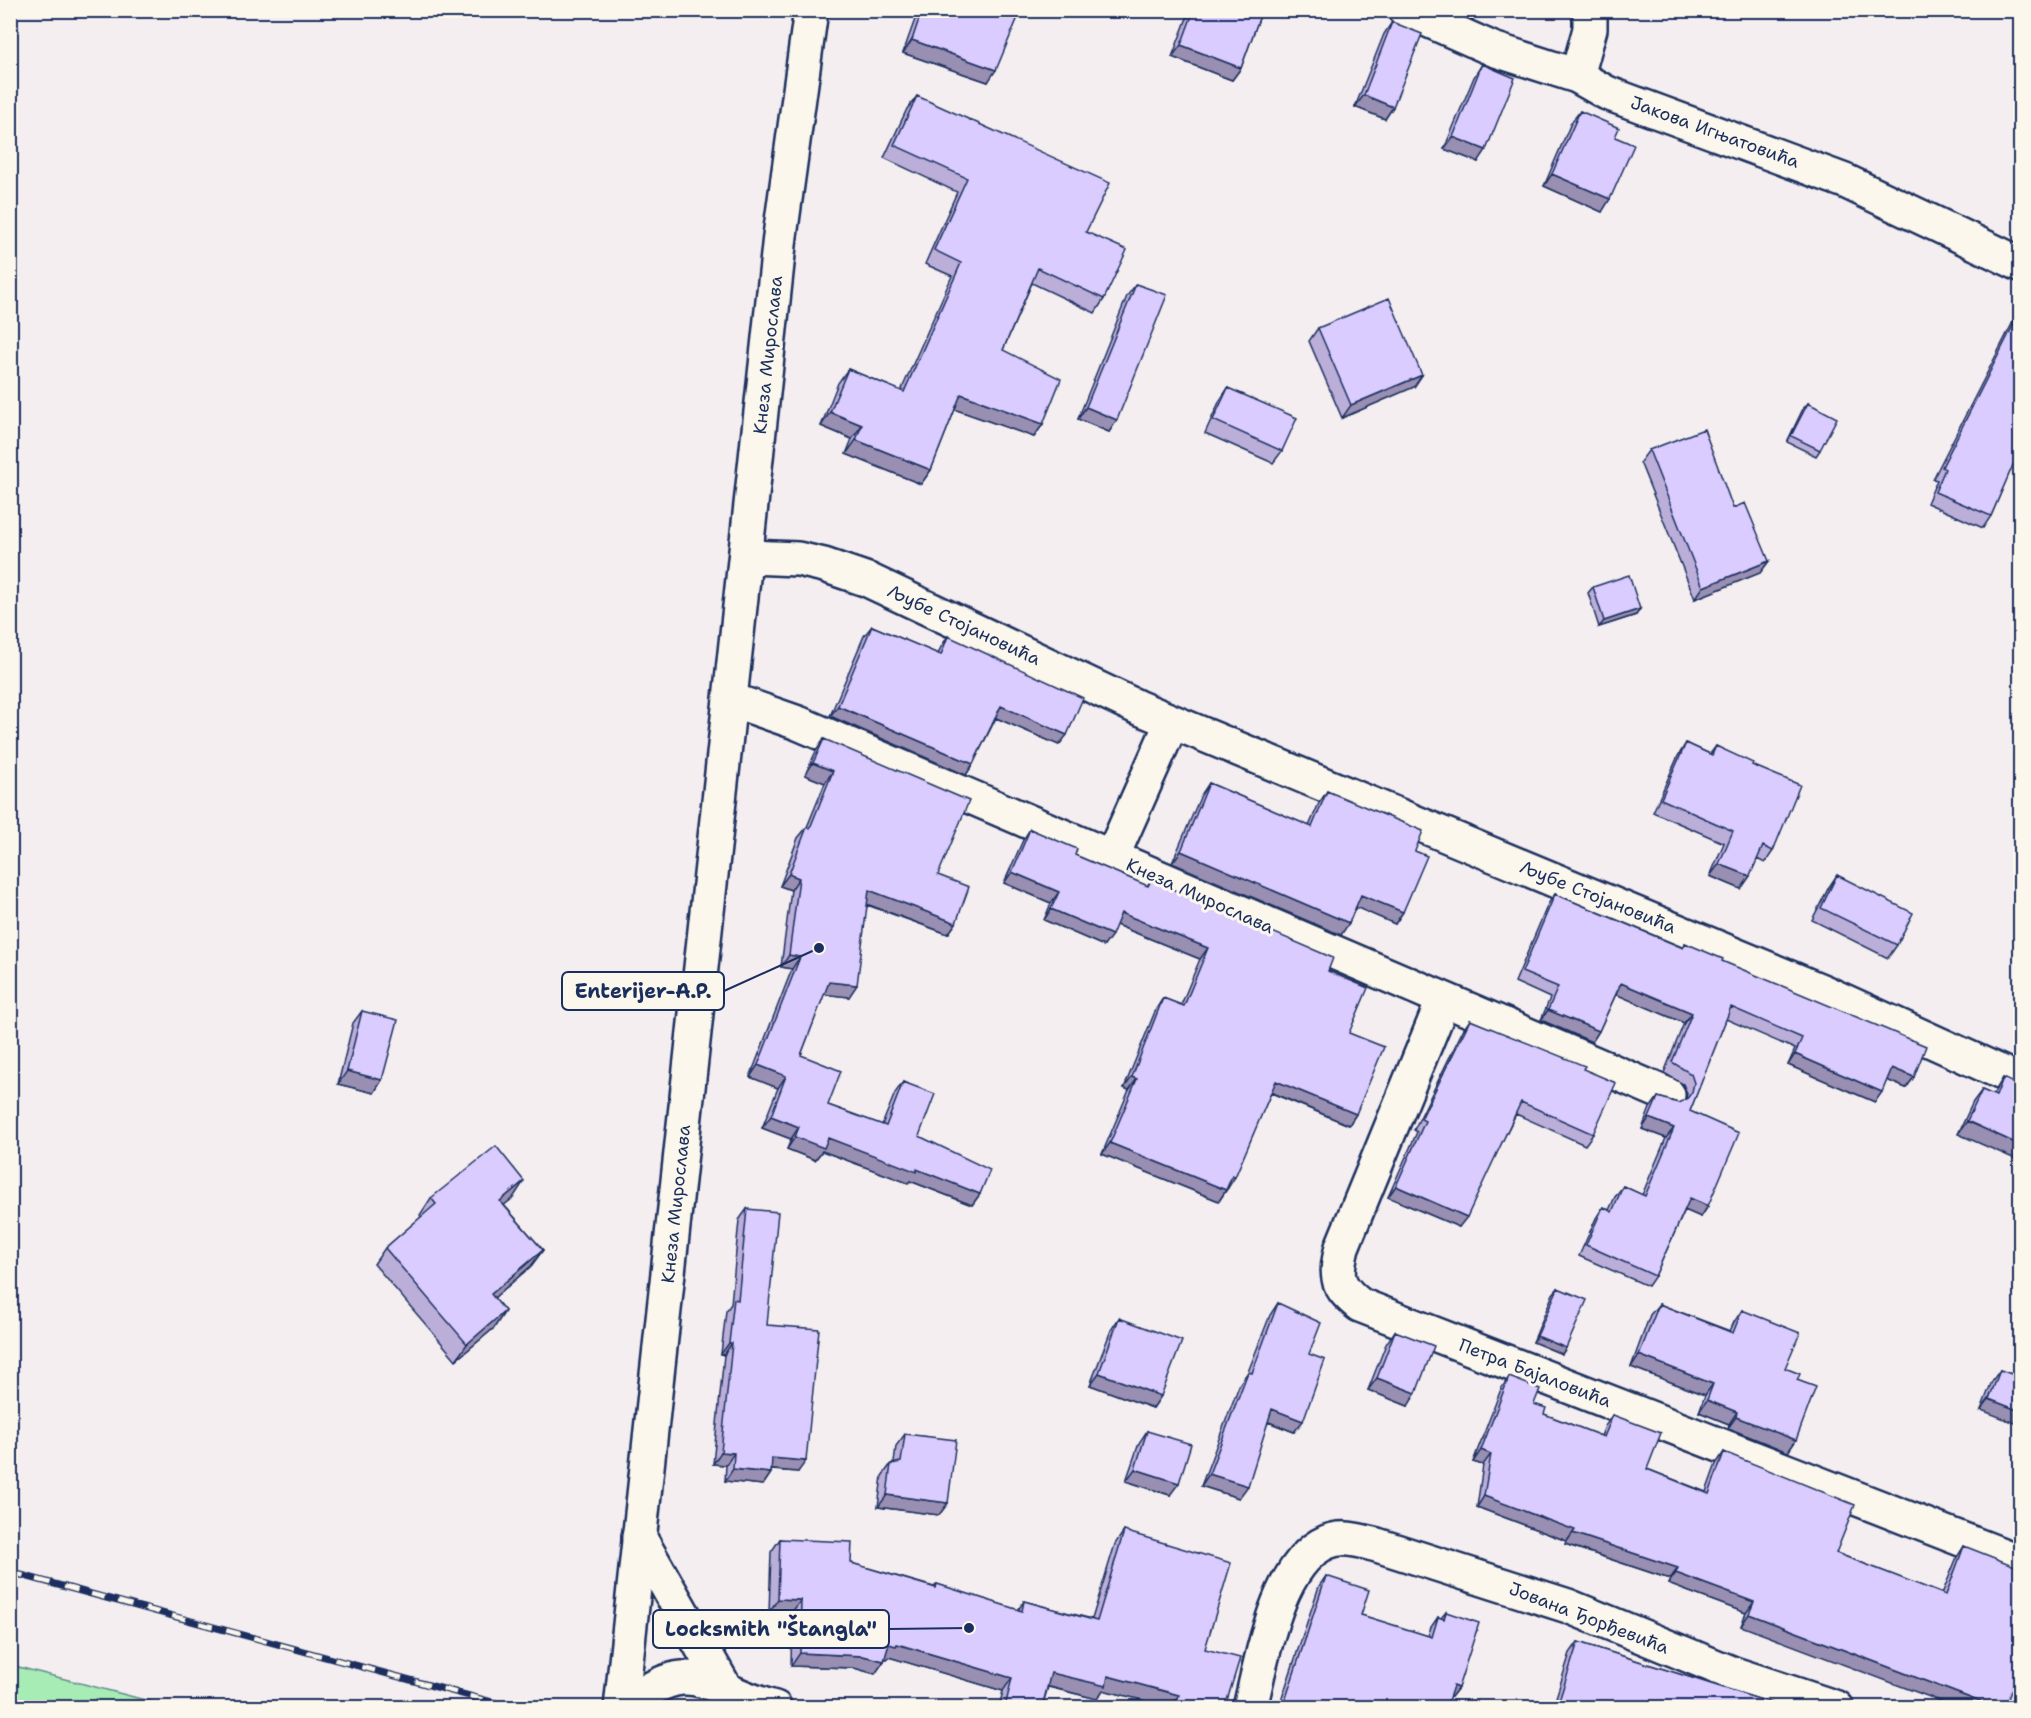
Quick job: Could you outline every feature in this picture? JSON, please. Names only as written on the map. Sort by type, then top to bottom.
[{"type":"street","name":"Кнеза Мирослава","points":[[622,1707],[732,700],[780,236],[811,10]]},
{"type":"street","name":"Јакова Игњатовића","points":[[1405,10],[1493,49],[1577,76],[1607,93],[1845,181],[2020,264]]},
{"type":"street","points":[[1577,76],[1590,29],[1590,10]]},
{"type":"street","name":"Љубе Стојановића","points":[[747,557],[798,559],[868,580],[1172,722],[1814,988],[2020,1081]]},
{"type":"street","name":"Кнеза Мирослава","points":[[732,700],[798,723],[1668,1095]]},
{"type":"street","points":[[1112,857],[1172,722]]},
{"type":"street","name":"Петра Бајаловића","points":[[1443,1000],[1342,1247],[1338,1279],[1345,1293],[1360,1305],[2020,1562]]},
{"type":"street","points":[[639,1536],[725,1688]]},
{"type":"street","name":"Јована Ђорђевића","points":[[1250,1707],[1261,1660],[1290,1575],[1306,1555],[1328,1541],[1348,1539],[1377,1545],[1568,1606],[1734,1674],[1837,1707]]},
{"type":"street","points":[[622,1707],[648,1688],[673,1678],[706,1680],[775,1707]]},
{"type":"green space","points":[[11,1665],[172,1707],[11,1707]]},
{"type":"building","points":[[922,10],[1021,10],[996,70],[912,40]]},
{"type":"building","points":[[1194,10],[1262,10],[1241,68],[1181,45]]},
{"type":"building","points":[[1392,22],[1422,34],[1393,107],[1364,95]]},
{"type":"building","points":[[1482,64],[1515,78],[1486,150],[1453,137]]},
{"type":"building","points":[[917,96],[1110,183],[1086,232],[1127,250],[1104,299],[1038,268],[1003,350],[1061,379],[1043,424],[961,394],[931,470],[856,440],[862,425],[830,412],[848,369],[904,392],[961,263],[934,250],[967,178],[894,145]]},
{"type":"building","points":[[1580,111],[1619,128],[1615,137],[1634,145],[1610,199],[1552,174]]},
{"type":"building","points":[[1136,284],[1167,295],[1117,420],[1086,407]]},
{"type":"building","points":[[1389,298],[1422,375],[1351,405],[1318,328]]},
{"type":"building","points":[[2020,312],[2020,452],[1991,516],[1935,492],[1945,469],[1942,467]]},
{"type":"building","points":[[1228,388],[1297,418],[1282,451],[1213,420]]},
{"type":"building","points":[[1808,403],[1837,418],[1820,450],[1791,436]]},
{"type":"building","points":[[1704,429],[1733,508],[1745,503],[1769,561],[1703,587],[1649,450]]},
{"type":"building","points":[[1629,575],[1640,609],[1604,621],[1593,587]]},
{"type":"building","points":[[872,626],[941,655],[948,636],[1083,698],[1067,735],[1001,706],[973,764],[838,706]]},
{"type":"building","points":[[824,739],[969,801],[938,875],[969,887],[956,923],[869,890],[857,985],[829,982],[801,1055],[841,1071],[828,1105],[886,1126],[903,1082],[935,1094],[919,1136],[990,1170],[980,1194],[828,1138],[824,1148],[795,1137],[799,1127],[771,1116],[786,1076],[758,1065],[800,957],[789,955],[799,878],[789,874],[807,827],[810,828],[833,771],[813,763]]},
{"type":"building","points":[[1686,743],[1712,755],[1716,746],[1753,763],[1752,765],[1800,785],[1773,851],[1763,846],[1750,876],[1719,864],[1733,831],[1661,799]]},
{"type":"building","points":[[1209,783],[1312,827],[1327,791],[1423,831],[1415,851],[1427,856],[1403,912],[1361,895],[1349,923],[1181,851]]},
{"type":"building","points":[[1030,829],[1077,849],[1075,855],[1148,886],[1151,880],[1333,958],[1328,971],[1368,988],[1349,1033],[1384,1047],[1356,1114],[1276,1081],[1235,1177],[1232,1176],[1226,1190],[1110,1143],[1137,1079],[1132,1077],[1163,998],[1184,1006],[1208,948],[1121,913],[1112,935],[1051,909],[1059,892],[1012,872]]},
{"type":"building","points":[[1837,875],[1913,913],[1897,945],[1821,908]]},
{"type":"building","points":[[1555,894],[1683,948],[1685,943],[1723,959],[1722,961],[1926,1046],[1914,1077],[1892,1068],[1882,1092],[1795,1054],[1802,1038],[1731,1007],[1690,1111],[1739,1133],[1708,1206],[1690,1198],[1655,1276],[1586,1245],[1603,1207],[1612,1212],[1623,1186],[1645,1196],[1674,1128],[1649,1118],[1658,1097],[1678,1103],[1687,1099],[1692,1092],[1694,1083],[1691,1074],[1672,1062],[1692,1013],[1621,983],[1599,1031],[1548,1010],[1558,987],[1522,972]]},
{"type":"building","points":[[362,1011],[398,1020],[382,1080],[347,1071]]},
{"type":"building","points":[[1470,1020],[1585,1066],[1583,1069],[1616,1083],[1593,1134],[1521,1102],[1467,1217],[1396,1186],[1425,1121],[1421,1119]]},
{"type":"building","points":[[2003,1078],[2020,1086],[2020,1145],[1967,1121],[1982,1090],[1996,1096]]},
{"type":"building","points":[[496,1146],[524,1181],[500,1201],[543,1250],[491,1294],[505,1311],[467,1344],[385,1248],[436,1204],[431,1198]]},
{"type":"building","points":[[747,1209],[778,1212],[767,1325],[819,1329],[806,1461],[772,1458],[771,1473],[733,1469],[734,1453],[721,1452],[732,1343],[729,1343],[734,1299],[738,1300]]},
{"type":"building","points":[[1558,1288],[1587,1300],[1566,1348],[1537,1336]]},
{"type":"building","points":[[1278,1303],[1321,1323],[1309,1354],[1325,1360],[1303,1421],[1272,1409],[1248,1486],[1209,1474],[1248,1372],[1252,1373]]},
{"type":"building","points":[[1659,1304],[1733,1333],[1742,1310],[1800,1333],[1785,1368],[1800,1374],[1797,1380],[1816,1387],[1796,1440],[1736,1417],[1737,1412],[1707,1400],[1713,1384],[1639,1355]]},
{"type":"building","points":[[1119,1318],[1182,1341],[1161,1396],[1099,1373]]},
{"type":"building","points":[[1395,1331],[1434,1346],[1416,1393],[1377,1378]]},
{"type":"building","points":[[2000,1370],[2020,1377],[2020,1411],[1989,1399]]},
{"type":"building","points":[[1509,1377],[1540,1389],[1534,1404],[1546,1408],[1544,1414],[1604,1437],[1613,1415],[1661,1433],[1647,1469],[1709,1494],[1724,1452],[1855,1505],[1836,1553],[1946,1595],[1964,1546],[2020,1568],[2020,1667],[2005,1707],[1994,1707],[1749,1614],[1754,1602],[1676,1573],[1678,1568],[1573,1533],[1575,1530],[1484,1496],[1491,1454],[1481,1450]]},
{"type":"building","points":[[1147,1431],[1191,1444],[1179,1483],[1135,1469]]},
{"type":"building","points":[[905,1434],[956,1440],[948,1503],[887,1495],[891,1464],[901,1462]]},
{"type":"building","points":[[1124,1531],[1231,1563],[1205,1649],[1240,1658],[1225,1707],[1175,1707],[1179,1695],[1108,1676],[1106,1686],[1051,1673],[1042,1707],[1005,1707],[1012,1678],[897,1644],[896,1646],[889,1644],[884,1661],[863,1656],[800,1653],[801,1600],[778,1599],[780,1539],[852,1542],[851,1563],[936,1588],[937,1584],[1022,1611],[1024,1601],[1097,1621]]},
{"type":"building","points":[[1326,1576],[1369,1590],[1361,1615],[1432,1637],[1438,1617],[1444,1619],[1446,1612],[1479,1623],[1458,1688],[1453,1686],[1446,1707],[1283,1707]]},
{"type":"building","points":[[1578,1642],[1784,1707],[1557,1707]]},
{"type":"railway","points":[[10,1572],[514,1708]]},
{"type":"place","name":"Enterijer-A.P.","points":[[819,948]]},
{"type":"place","name":"Locksmith \"Štangla\"","points":[[969,1628]]}]
